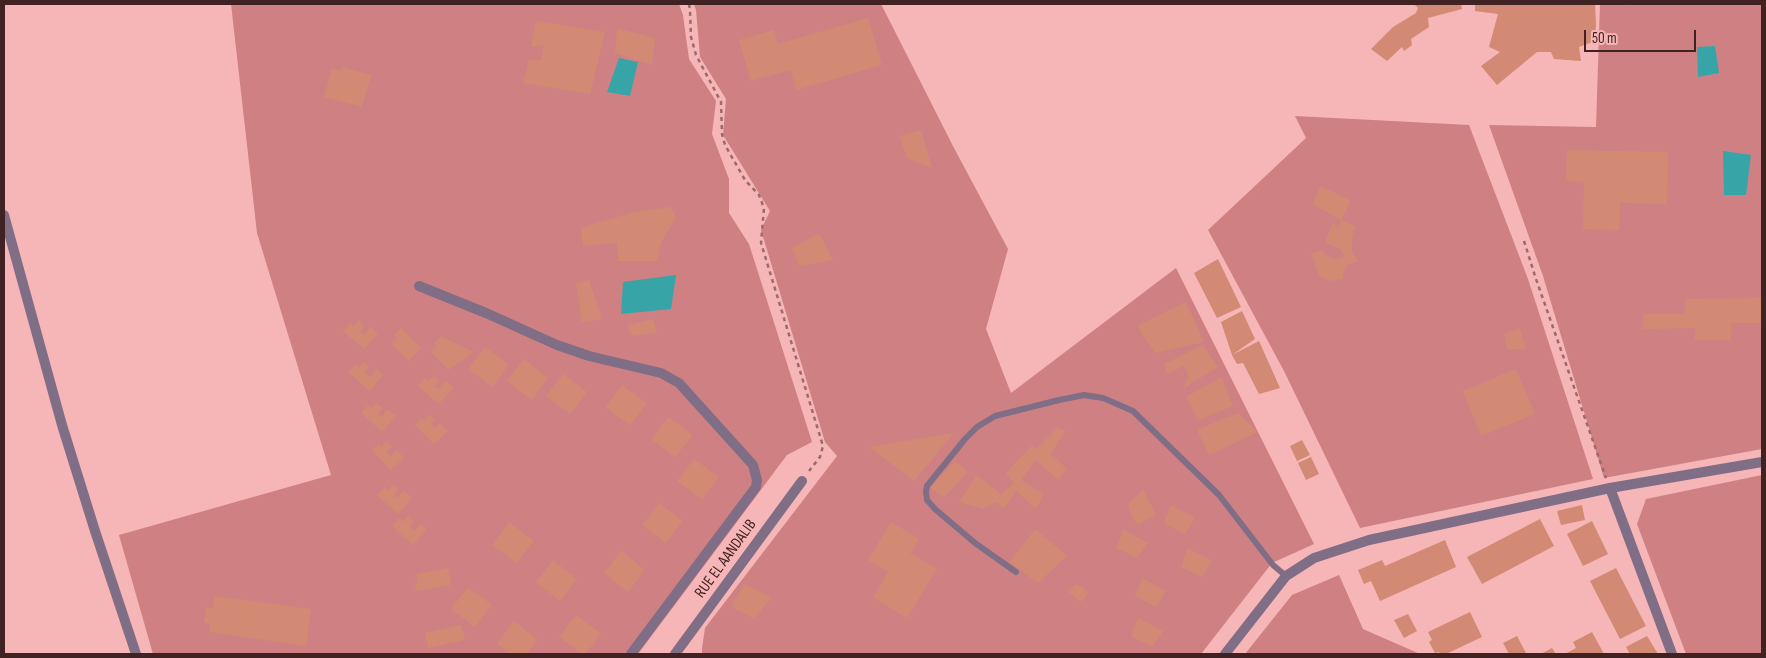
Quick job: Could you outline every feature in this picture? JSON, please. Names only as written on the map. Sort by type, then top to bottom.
[{"type":"street","points":[[4,215],[65,434],[136,654]]},
{"type":"street","points":[[419,286],[486,313],[557,345],[589,356],[672,378],[679,383],[753,465],[757,480],[756,486],[631,654]]},
{"type":"street","points":[[1225,654],[1286,576],[1314,558],[1369,540],[1610,488],[1762,462]]},
{"type":"street","name":"RUE EL AANDALIB","points":[[675,654],[802,481]]},
{"type":"street","points":[[1610,488],[1672,654]]},
{"type":"lane","points":[[1016,572],[935,509],[927,500],[927,486],[965,439],[995,416],[1084,395],[1103,398],[1133,411],[1218,495],[1273,565],[1286,576]]},
{"type":"path","points":[[689,4],[691,37],[696,55],[722,102],[722,134],[725,145],[745,180],[759,195],[764,208],[761,244],[823,446],[820,457],[802,481]]},
{"type":"path","points":[[1524,241],[1610,488]]},
{"type":"shaded area","points":[[231,4],[679,4],[683,15],[689,59],[716,101],[712,134],[729,179],[729,213],[749,244],[812,442],[787,455],[638,654],[153,654],[119,535],[331,475],[257,233]]},
{"type":"shaded area","points":[[694,4],[881,4],[1008,249],[986,329],[1011,393],[1176,268],[1314,544],[1272,563],[1201,654],[702,654],[705,628],[837,456],[825,442],[761,230],[770,211],[723,135],[726,99],[700,57]]},
{"type":"shaded area","points":[[1600,4],[1762,4],[1762,449],[1604,478],[1543,276],[1489,125],[1596,127]]},
{"type":"shaded area","points":[[1295,116],[1469,125],[1528,279],[1593,479],[1360,528],[1284,371],[1208,230],[1306,138]]},
{"type":"shaded area","points":[[1762,475],[1762,654],[1686,654],[1637,524],[1646,499]]},
{"type":"shaded area","points":[[1339,575],[1363,629],[1420,654],[1245,654],[1292,595]]},
{"type":"water","points":[[1715,46],[1719,73],[1698,77],[1697,47]]},
{"type":"water","points":[[619,58],[638,62],[630,96],[607,92]]},
{"type":"water","points":[[1723,151],[1751,155],[1746,195],[1724,195]]},
{"type":"water","points":[[676,275],[671,309],[621,314],[623,282]]},
{"type":"building","points":[[1414,4],[1461,4],[1462,9],[1428,18],[1429,27],[1411,39],[1412,45],[1404,51],[1402,47],[1387,61],[1371,49],[1393,27],[1416,13],[1418,8]]},
{"type":"building","points":[[1475,4],[1595,4],[1595,41],[1579,47],[1581,61],[1554,59],[1551,52],[1537,52],[1497,85],[1481,66],[1500,52],[1489,47],[1498,14],[1475,11]]},
{"type":"building","points":[[1637,4],[1637,6],[1610,5]]},
{"type":"building","points":[[868,18],[882,65],[796,90],[791,70],[751,81],[739,40],[774,30],[778,44]]},
{"type":"building","points":[[536,21],[605,32],[590,94],[523,83],[529,60],[541,60],[544,45],[531,47]]},
{"type":"building","points":[[617,28],[655,38],[652,65],[615,53]]},
{"type":"building","points":[[342,67],[371,75],[362,107],[324,97],[332,68],[340,71]]},
{"type":"building","points":[[921,130],[932,168],[907,158],[899,136]]},
{"type":"building","points":[[1567,150],[1668,152],[1667,204],[1620,203],[1619,230],[1583,229],[1584,182],[1566,181]]},
{"type":"building","points":[[1321,186],[1351,201],[1341,220],[1312,204]]},
{"type":"building","points":[[671,207],[676,218],[661,242],[657,261],[618,261],[617,243],[583,246],[581,228],[634,212]]},
{"type":"building","points":[[1341,220],[1355,226],[1352,238],[1352,252],[1359,261],[1347,265],[1343,273],[1343,279],[1330,281],[1319,276],[1311,254],[1323,250],[1324,254],[1336,259],[1345,257],[1341,250],[1325,242],[1333,222],[1339,228]]},
{"type":"building","points":[[819,233],[833,260],[799,266],[792,248]]},
{"type":"building","points":[[1218,259],[1241,307],[1217,318],[1194,273]]},
{"type":"building","points":[[589,280],[602,319],[582,322],[576,284]]},
{"type":"building","points":[[1762,298],[1762,323],[1731,323],[1731,340],[1695,340],[1695,328],[1643,329],[1643,314],[1685,314],[1685,299]]},
{"type":"building","points":[[1186,302],[1204,342],[1155,353],[1137,326]]},
{"type":"building","points":[[1242,311],[1255,339],[1232,355],[1221,322]]},
{"type":"building","points":[[653,319],[657,333],[632,336],[628,325]]},
{"type":"building","points":[[359,320],[365,326],[360,331],[364,335],[371,327],[378,334],[364,349],[343,331],[350,323],[354,326]]},
{"type":"building","points":[[401,328],[421,348],[409,361],[391,344],[397,338],[394,335]]},
{"type":"building","points":[[1520,328],[1526,349],[1507,349],[1504,334]]},
{"type":"building","points":[[441,336],[474,352],[448,370],[430,351],[437,346],[434,343]]},
{"type":"building","points":[[1259,341],[1280,388],[1259,394],[1243,363],[1237,364],[1232,355]]},
{"type":"building","points":[[1203,345],[1218,367],[1184,388],[1188,376],[1184,366],[1167,374],[1164,364]]},
{"type":"building","points":[[485,347],[509,365],[492,387],[468,369]]},
{"type":"building","points":[[524,359],[548,378],[532,400],[507,381]]},
{"type":"building","points":[[364,362],[370,367],[365,373],[370,377],[377,369],[383,375],[370,391],[348,372],[355,364],[359,367]]},
{"type":"building","points":[[1516,369],[1535,414],[1481,436],[1463,391]]},
{"type":"building","points":[[563,374],[587,392],[570,414],[546,396]]},
{"type":"building","points":[[434,375],[440,381],[435,386],[438,389],[446,381],[454,388],[439,404],[418,386],[425,378],[429,381]]},
{"type":"building","points":[[1222,377],[1233,406],[1198,420],[1186,397]]},
{"type":"building","points":[[622,385],[647,403],[630,425],[605,407]]},
{"type":"building","points":[[376,403],[383,408],[378,414],[381,417],[388,409],[396,416],[382,432],[361,413],[368,405],[371,408]]},
{"type":"building","points":[[1238,413],[1258,432],[1209,455],[1197,430]]},
{"type":"building","points":[[430,414],[435,420],[431,425],[435,428],[440,423],[448,431],[434,444],[415,425],[422,418],[424,421]]},
{"type":"building","points":[[668,417],[693,435],[675,457],[651,439]]},
{"type":"building","points":[[1058,427],[1065,431],[1051,454],[1067,469],[1058,480],[1036,460],[1021,480],[1044,494],[1036,509],[1016,491],[1004,509],[995,502],[984,509],[959,502],[977,475],[1001,494],[1014,483],[1006,474],[1012,466],[1032,445],[1036,449]]},
{"type":"building","points":[[954,433],[914,481],[869,447]]},
{"type":"building","points":[[1302,440],[1310,455],[1297,461],[1290,446]]},
{"type":"building","points":[[387,441],[392,447],[386,452],[390,456],[397,449],[404,458],[390,470],[372,450],[379,444],[381,447]]},
{"type":"building","points":[[1311,457],[1319,474],[1306,480],[1298,463]]},
{"type":"building","points":[[694,459],[719,477],[702,499],[677,481]]},
{"type":"building","points":[[955,461],[968,472],[944,498],[930,487]]},
{"type":"building","points":[[393,484],[399,490],[394,495],[397,498],[404,491],[412,498],[398,514],[377,495],[384,487],[388,490]]},
{"type":"building","points":[[1143,490],[1156,514],[1138,525],[1130,512],[1128,504]]},
{"type":"building","points":[[659,503],[683,521],[666,543],[642,525]]},
{"type":"building","points":[[1171,505],[1195,518],[1185,534],[1164,523]]},
{"type":"building","points":[[1582,505],[1585,520],[1561,525],[1557,511]]},
{"type":"building","points":[[408,516],[414,522],[409,527],[414,531],[421,523],[427,529],[413,545],[392,526],[400,518],[403,522]]},
{"type":"building","points":[[1540,519],[1554,546],[1482,584],[1467,557]]},
{"type":"building","points":[[1592,521],[1608,554],[1583,566],[1567,534]]},
{"type":"building","points":[[509,522],[534,541],[517,563],[492,545]]},
{"type":"building","points":[[891,522],[919,539],[910,553],[937,569],[907,618],[873,597],[888,572],[868,560]]},
{"type":"building","points":[[1035,529],[1067,556],[1038,583],[1010,562]]},
{"type":"building","points":[[1123,529],[1148,543],[1137,558],[1116,548]]},
{"type":"building","points":[[1445,540],[1456,567],[1380,601],[1371,581],[1364,584],[1358,570],[1382,560],[1385,566]]},
{"type":"building","points":[[1188,548],[1212,561],[1202,577],[1181,567]]},
{"type":"building","points":[[621,551],[645,570],[628,592],[604,573]]},
{"type":"building","points":[[553,560],[577,579],[560,601],[536,582]]},
{"type":"building","points":[[448,568],[451,585],[416,591],[415,583],[418,583],[416,574]]},
{"type":"building","points":[[1616,568],[1646,626],[1620,639],[1590,581]]},
{"type":"building","points":[[1142,578],[1166,591],[1156,607],[1135,596]]},
{"type":"building","points":[[744,584],[772,598],[754,618],[733,608],[733,603]]},
{"type":"building","points":[[1077,584],[1089,592],[1081,602],[1067,591]]},
{"type":"building","points":[[468,587],[492,605],[475,627],[451,609]]},
{"type":"building","points":[[214,596],[311,609],[306,646],[209,632],[210,623],[204,623],[206,607],[213,608]]},
{"type":"building","points":[[1470,612],[1482,637],[1446,654],[1435,653],[1429,642],[1432,640],[1428,632]]},
{"type":"building","points":[[1408,614],[1417,631],[1404,638],[1394,620]]},
{"type":"building","points":[[576,615],[601,634],[585,654],[582,654],[559,637]]},
{"type":"building","points":[[1138,618],[1163,631],[1152,647],[1131,636]]},
{"type":"building","points":[[514,621],[538,640],[527,654],[511,654],[497,644]]},
{"type":"building","points":[[461,625],[465,640],[428,648],[425,633]]},
{"type":"building","points":[[1592,632],[1604,654],[1565,654],[1576,648],[1573,642]]},
{"type":"building","points":[[1517,636],[1526,653],[1509,654],[1503,643]]},
{"type":"building","points":[[1647,636],[1658,654],[1630,654],[1626,647]]},
{"type":"building","points":[[1552,648],[1556,654],[1541,654]]}]
